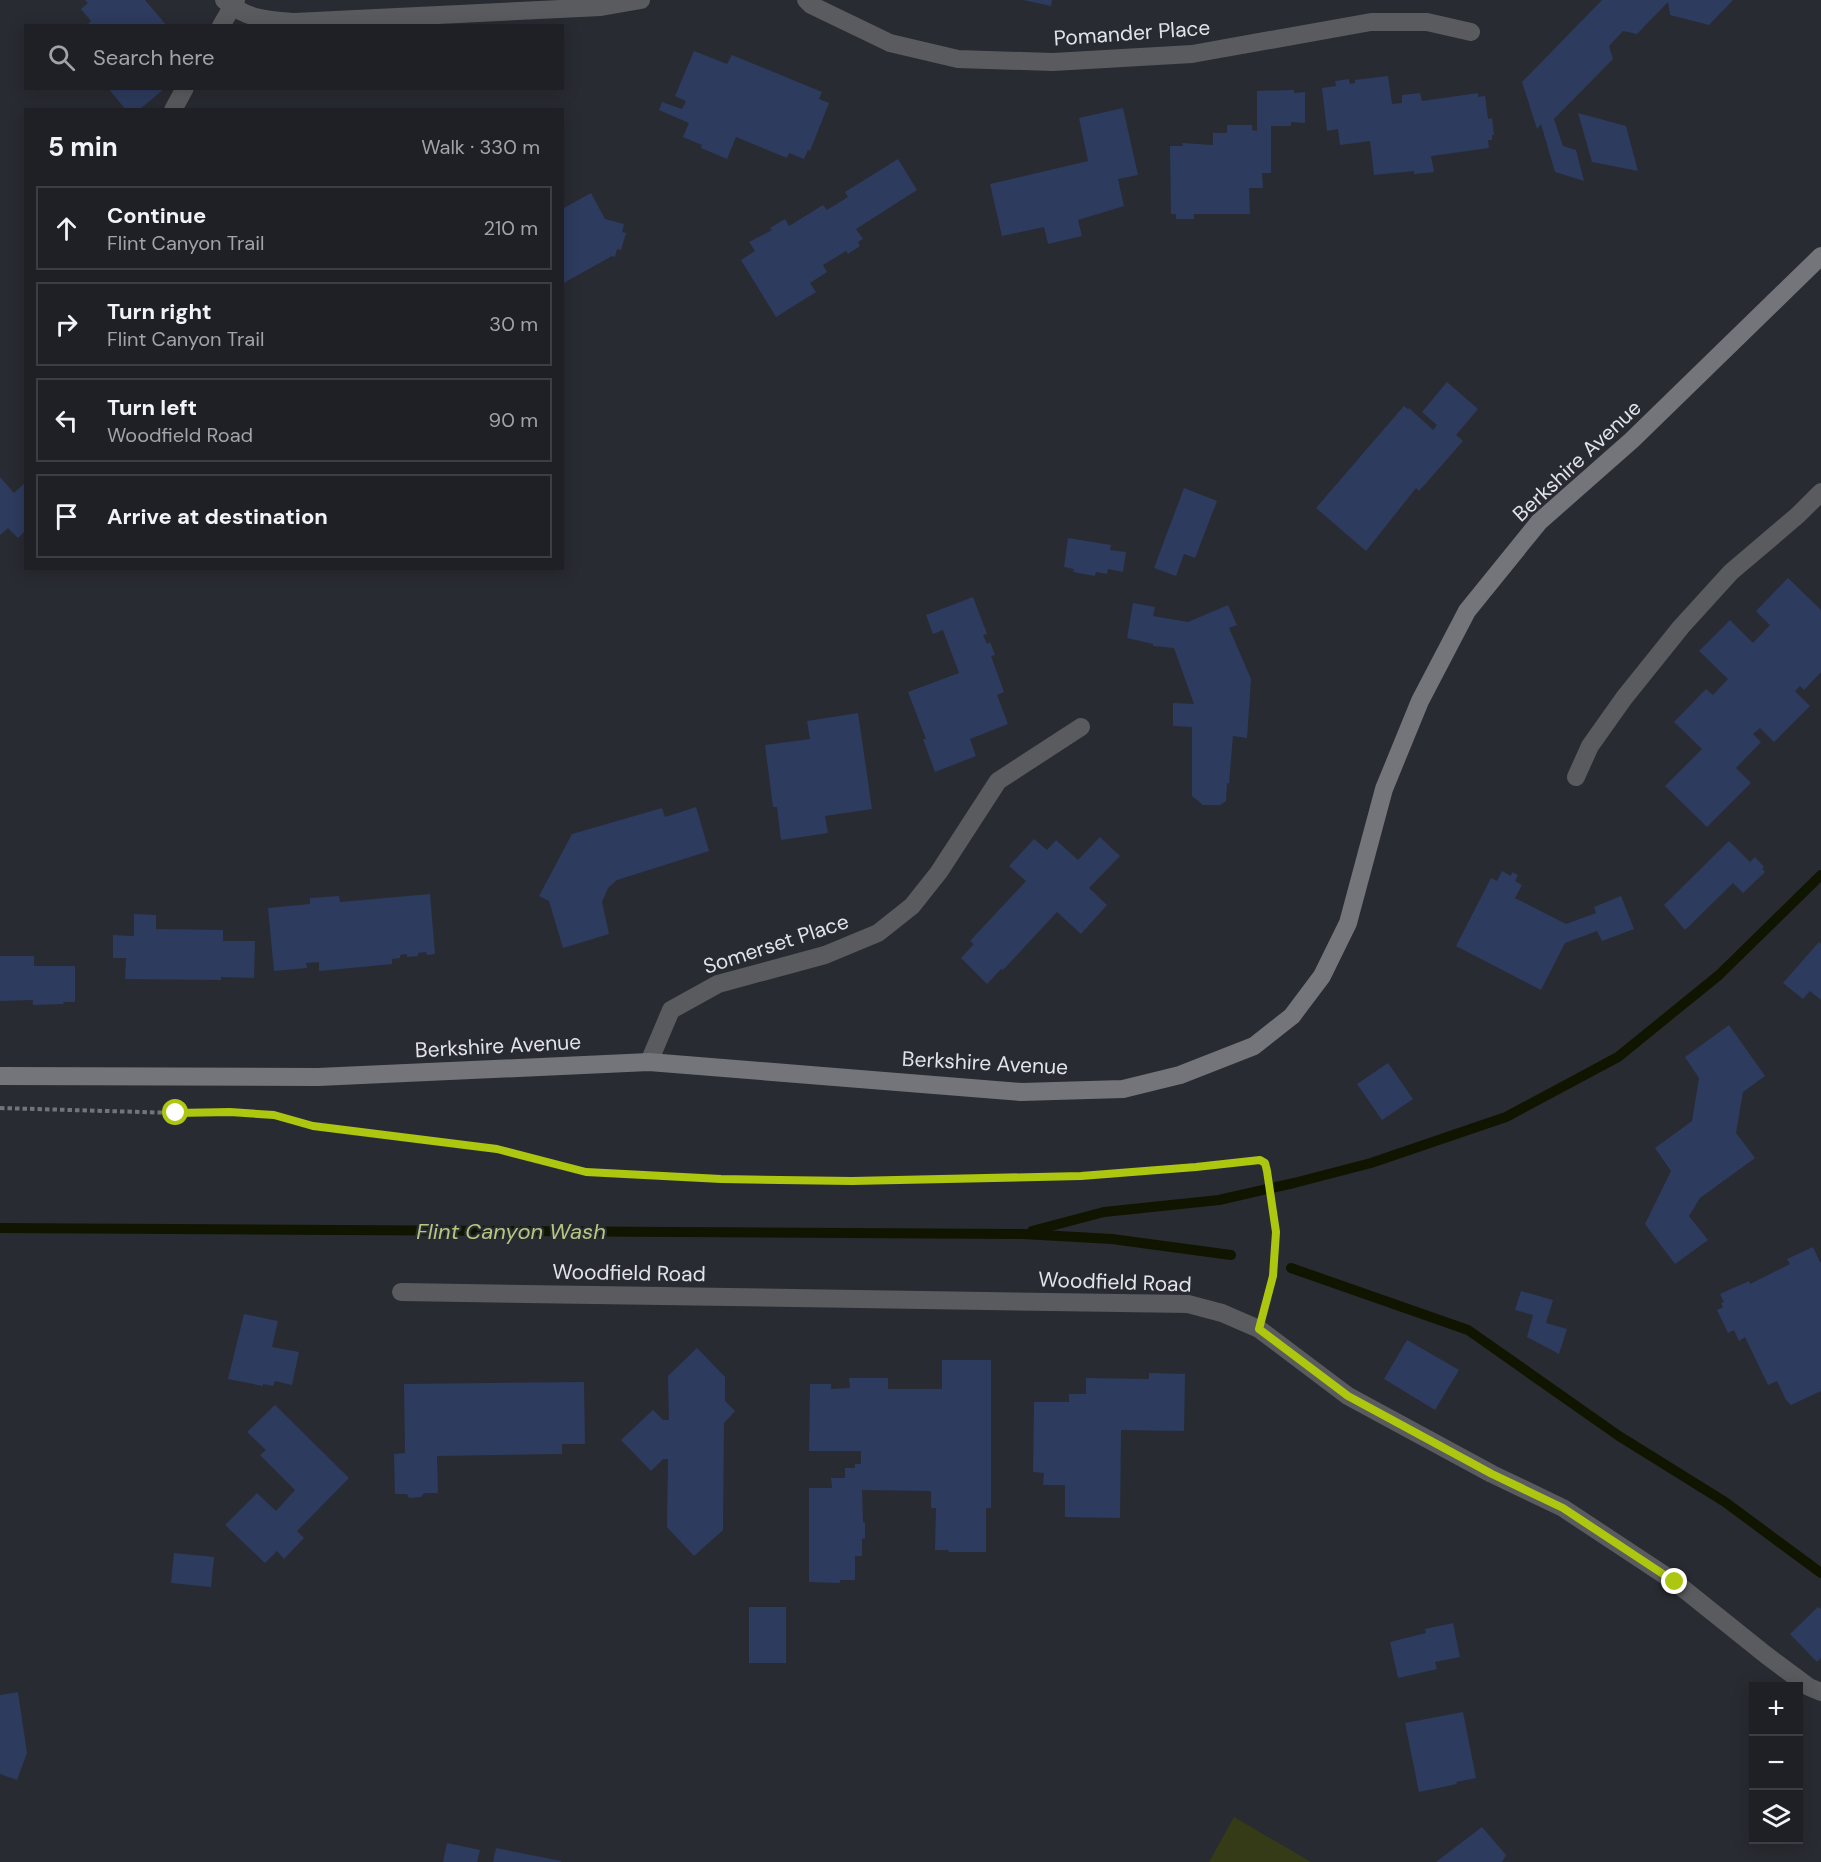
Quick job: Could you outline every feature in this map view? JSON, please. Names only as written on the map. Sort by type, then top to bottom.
[{"type":"street","points":[[222,24],[230,2],[258,19],[294,22],[601,7],[641,0]]},
{"type":"street","name":"Pomander Place","points":[[806,0],[811,5],[890,42],[958,59],[1053,62],[1192,54],[1371,22],[1427,22],[1471,32]]},
{"type":"street","points":[[174,108],[184,90]]},
{"type":"street","name":"Berkshire Avenue","points":[[0,1076],[318,1077],[649,1062],[1021,1092],[1123,1089],[1179,1075],[1254,1046],[1292,1016],[1322,976],[1348,923],[1384,789],[1420,701],[1467,611],[1539,522],[1632,440],[1821,255]]},
{"type":"street","points":[[1576,777],[1590,746],[1624,698],[1681,627],[1731,572],[1798,515],[1821,492]]},
{"type":"street","name":"Somerset Place","points":[[649,1062],[671,1010],[718,984],[825,955],[878,933],[912,906],[932,881],[998,781],[1081,727]]},
{"type":"street","name":"Woodfield Road","points":[[401,1292],[1188,1304],[1222,1313],[1259,1329],[1348,1396],[1492,1474],[1572,1514],[1675,1582],[1766,1655],[1809,1687],[1821,1692]]},
{"type":"path","points":[[0,1107],[274,1115],[313,1126],[497,1149],[569,1169],[602,1173],[721,1179],[875,1181],[1081,1176],[1260,1160],[1265,1163],[1267,1171],[1276,1232],[1273,1276],[1259,1329]]},
{"type":"green space","points":[[1234,1817],[1311,1862],[1209,1862]]},
{"type":"building","points":[[85,0],[145,0],[165,24],[88,24],[91,21],[81,9],[88,3]]},
{"type":"building","points":[[1023,0],[1052,0],[1051,6]]},
{"type":"building","points":[[1602,0],[1733,0],[1709,25],[1670,15],[1668,2],[1637,34],[1623,31],[1609,46],[1613,59],[1554,119],[1563,146],[1576,150],[1584,181],[1555,172],[1541,124],[1537,129],[1522,82]]},
{"type":"building","points":[[694,51],[727,64],[732,55],[822,92],[819,99],[829,103],[810,151],[808,150],[804,159],[789,153],[787,158],[736,137],[727,159],[683,137],[689,123],[659,110],[662,102],[682,109],[686,101],[675,96]]},
{"type":"building","points":[[1388,76],[1392,104],[1402,103],[1402,95],[1420,93],[1422,101],[1478,93],[1478,97],[1485,96],[1488,119],[1492,118],[1494,135],[1492,135],[1492,140],[1488,140],[1489,148],[1431,156],[1434,172],[1414,174],[1414,171],[1374,175],[1370,141],[1340,145],[1338,129],[1327,131],[1322,88],[1336,86],[1335,81],[1349,79],[1350,84],[1355,83],[1355,80]]},
{"type":"building","points":[[110,90],[163,90],[141,108],[124,108]]},
{"type":"building","points":[[1294,90],[1294,93],[1305,92],[1305,123],[1291,122],[1291,126],[1271,126],[1271,173],[1262,173],[1263,188],[1249,188],[1250,214],[1194,214],[1194,219],[1176,219],[1176,214],[1171,214],[1170,146],[1183,146],[1182,143],[1213,145],[1213,133],[1227,133],[1227,125],[1252,125],[1252,130],[1257,131],[1257,91]]},
{"type":"building","points":[[1123,108],[1138,175],[1118,179],[1124,206],[1078,220],[1082,236],[1048,244],[1044,227],[1002,236],[990,184],[1088,161],[1079,118]]},
{"type":"building","points":[[1578,113],[1626,126],[1638,171],[1592,162]]},
{"type":"building","points":[[898,159],[917,190],[856,229],[863,239],[858,242],[860,246],[848,254],[846,251],[823,265],[827,272],[810,283],[816,292],[776,317],[741,260],[755,251],[749,242],[772,230],[770,228],[785,219],[789,226],[823,205],[827,210],[848,197],[845,192]]},
{"type":"building","points":[[591,193],[605,219],[624,224],[622,232],[626,233],[621,250],[617,249],[615,257],[612,256],[564,283],[564,208]]},
{"type":"building","points":[[1447,382],[1478,409],[1456,435],[1463,441],[1419,491],[1416,488],[1366,551],[1316,508],[1404,406],[1433,430],[1437,425],[1422,412]]},
{"type":"building","points":[[0,477],[14,493],[24,484],[24,532],[18,538],[8,528],[0,535]]},
{"type":"building","points":[[1184,488],[1217,501],[1195,558],[1184,554],[1176,576],[1154,568]]},
{"type":"building","points":[[1068,538],[1111,545],[1110,550],[1126,552],[1123,572],[1108,569],[1107,574],[1096,572],[1095,576],[1073,572],[1074,569],[1064,567]]},
{"type":"building","points":[[1788,578],[1821,610],[1821,672],[1804,690],[1800,686],[1795,691],[1810,706],[1774,742],[1760,728],[1753,734],[1761,742],[1736,768],[1751,783],[1707,827],[1665,786],[1702,749],[1674,722],[1706,689],[1713,695],[1728,679],[1699,651],[1730,620],[1753,643],[1770,625],[1756,611]]},
{"type":"building","points":[[973,597],[987,634],[983,635],[987,644],[990,642],[995,655],[991,656],[1004,692],[997,695],[1008,724],[970,739],[976,756],[935,772],[923,739],[926,739],[908,692],[959,673],[943,630],[933,634],[926,615]]},
{"type":"building","points":[[1133,603],[1155,607],[1153,616],[1188,622],[1228,605],[1237,625],[1229,628],[1251,679],[1247,738],[1233,736],[1226,801],[1220,805],[1203,805],[1192,796],[1192,727],[1173,726],[1173,703],[1194,704],[1174,648],[1153,646],[1153,644],[1127,638]]},
{"type":"building","points":[[858,713],[872,809],[825,816],[828,833],[781,840],[777,807],[773,807],[765,745],[810,739],[807,721]]},
{"type":"building","points":[[696,807],[709,851],[617,880],[608,888],[602,902],[609,934],[563,948],[549,901],[539,896],[572,834],[662,808],[665,817]]},
{"type":"building","points":[[1100,837],[1120,856],[1089,888],[1107,905],[1081,934],[1057,912],[987,984],[961,958],[974,944],[970,941],[1026,881],[1009,866],[1034,839],[1047,850],[1056,840],[1078,860]]},
{"type":"building","points":[[1729,841],[1750,862],[1755,857],[1764,867],[1762,869],[1765,872],[1743,893],[1733,883],[1685,930],[1664,905]]},
{"type":"building","points":[[1502,871],[1511,876],[1512,872],[1518,875],[1515,881],[1522,885],[1515,898],[1566,924],[1596,913],[1594,907],[1621,896],[1634,929],[1602,941],[1597,931],[1565,943],[1541,990],[1456,946],[1491,878],[1497,881]]},
{"type":"building","points":[[430,894],[435,954],[427,955],[426,952],[418,953],[418,956],[400,955],[400,958],[392,959],[392,964],[319,971],[319,962],[306,963],[307,968],[274,971],[268,908],[310,904],[310,898],[339,896],[340,902]]},
{"type":"building","points":[[134,914],[156,915],[156,929],[223,930],[223,941],[255,941],[254,978],[125,979],[126,958],[113,958],[113,935],[134,936]]},
{"type":"building","points":[[1819,942],[1821,944],[1821,1000],[1810,991],[1803,999],[1783,983]]},
{"type":"building","points":[[0,956],[34,956],[34,966],[75,966],[75,1002],[33,1005],[33,1000],[0,1001]]},
{"type":"building","points":[[1729,1025],[1765,1076],[1743,1092],[1736,1133],[1755,1158],[1700,1198],[1689,1216],[1708,1240],[1675,1264],[1645,1224],[1671,1171],[1655,1148],[1692,1121],[1699,1078],[1685,1057]]},
{"type":"building","points":[[1388,1063],[1413,1099],[1382,1120],[1357,1084]]},
{"type":"building","points":[[1813,1247],[1821,1264],[1821,1391],[1791,1405],[1777,1381],[1768,1385],[1745,1337],[1739,1341],[1734,1330],[1728,1333],[1717,1310],[1723,1307],[1721,1303],[1724,1302],[1720,1294],[1749,1281],[1750,1284],[1790,1264],[1787,1259]]},
{"type":"building","points":[[1521,1291],[1553,1300],[1546,1323],[1567,1329],[1559,1354],[1527,1337],[1533,1315],[1515,1310]]},
{"type":"building","points":[[244,1314],[278,1321],[272,1347],[299,1352],[292,1385],[275,1381],[273,1386],[263,1384],[263,1386],[228,1379]]},
{"type":"building","points":[[1407,1340],[1459,1370],[1435,1410],[1384,1379]]},
{"type":"building","points":[[697,1348],[725,1377],[725,1401],[735,1411],[724,1423],[723,1530],[694,1556],[667,1527],[668,1459],[663,1459],[651,1471],[621,1440],[653,1410],[663,1420],[669,1420],[668,1376]]},
{"type":"building","points":[[942,1360],[991,1360],[991,1508],[986,1508],[986,1552],[935,1550],[936,1508],[931,1508],[931,1491],[862,1490],[865,1538],[862,1539],[862,1556],[855,1556],[855,1580],[840,1580],[840,1583],[809,1582],[809,1488],[832,1488],[831,1478],[845,1478],[845,1468],[855,1468],[855,1464],[861,1464],[861,1451],[809,1451],[810,1384],[831,1384],[831,1389],[850,1388],[849,1378],[888,1378],[888,1389],[942,1389]]},
{"type":"building","points":[[1149,1373],[1185,1374],[1184,1431],[1121,1430],[1120,1518],[1065,1517],[1065,1485],[1043,1485],[1044,1473],[1033,1472],[1034,1402],[1069,1402],[1069,1394],[1086,1394],[1086,1378],[1149,1379]]},
{"type":"building","points":[[584,1382],[585,1444],[562,1444],[562,1454],[437,1456],[438,1493],[424,1493],[421,1497],[409,1498],[407,1494],[395,1494],[394,1454],[405,1453],[404,1384]]},
{"type":"building","points":[[275,1405],[349,1478],[297,1531],[304,1538],[284,1559],[277,1551],[265,1563],[225,1525],[257,1493],[276,1511],[295,1490],[260,1455],[266,1450],[247,1432]]},
{"type":"building","points":[[174,1553],[214,1557],[211,1587],[171,1583]]},
{"type":"building","points":[[749,1607],[786,1607],[786,1663],[749,1663]]},
{"type":"building","points":[[1818,1607],[1821,1609],[1821,1658],[1817,1662],[1790,1634]]},
{"type":"building","points":[[1453,1623],[1460,1657],[1435,1662],[1437,1669],[1398,1678],[1390,1642],[1426,1633],[1425,1629]]},
{"type":"building","points":[[18,1692],[27,1753],[17,1780],[0,1774],[0,1695]]},
{"type":"building","points":[[1463,1712],[1476,1778],[1419,1792],[1405,1723]]},
{"type":"building","points":[[1482,1827],[1506,1855],[1502,1862],[1436,1862]]},
{"type":"building","points":[[447,1843],[480,1850],[477,1862],[443,1862]]},
{"type":"building","points":[[496,1848],[561,1861],[561,1862],[493,1862]]},
{"type":"waterway","points":[[1032,1231],[1104,1212],[1219,1200],[1294,1183],[1371,1163],[1506,1117],[1618,1057],[1719,975],[1821,875]]},
{"type":"waterway","name":"Flint Canyon Wash","points":[[0,1228],[1023,1234],[1112,1239],[1231,1255]]},
{"type":"waterway","points":[[1291,1268],[1468,1330],[1619,1436],[1725,1502],[1821,1573]]},
{"type":"route","points":[[176,1113],[230,1112],[274,1115],[313,1126],[497,1149],[586,1172],[721,1179],[852,1181],[1081,1176],[1260,1160],[1265,1163],[1267,1171],[1276,1232],[1273,1276],[1259,1329],[1348,1396],[1492,1474],[1563,1508],[1675,1582]]}]
